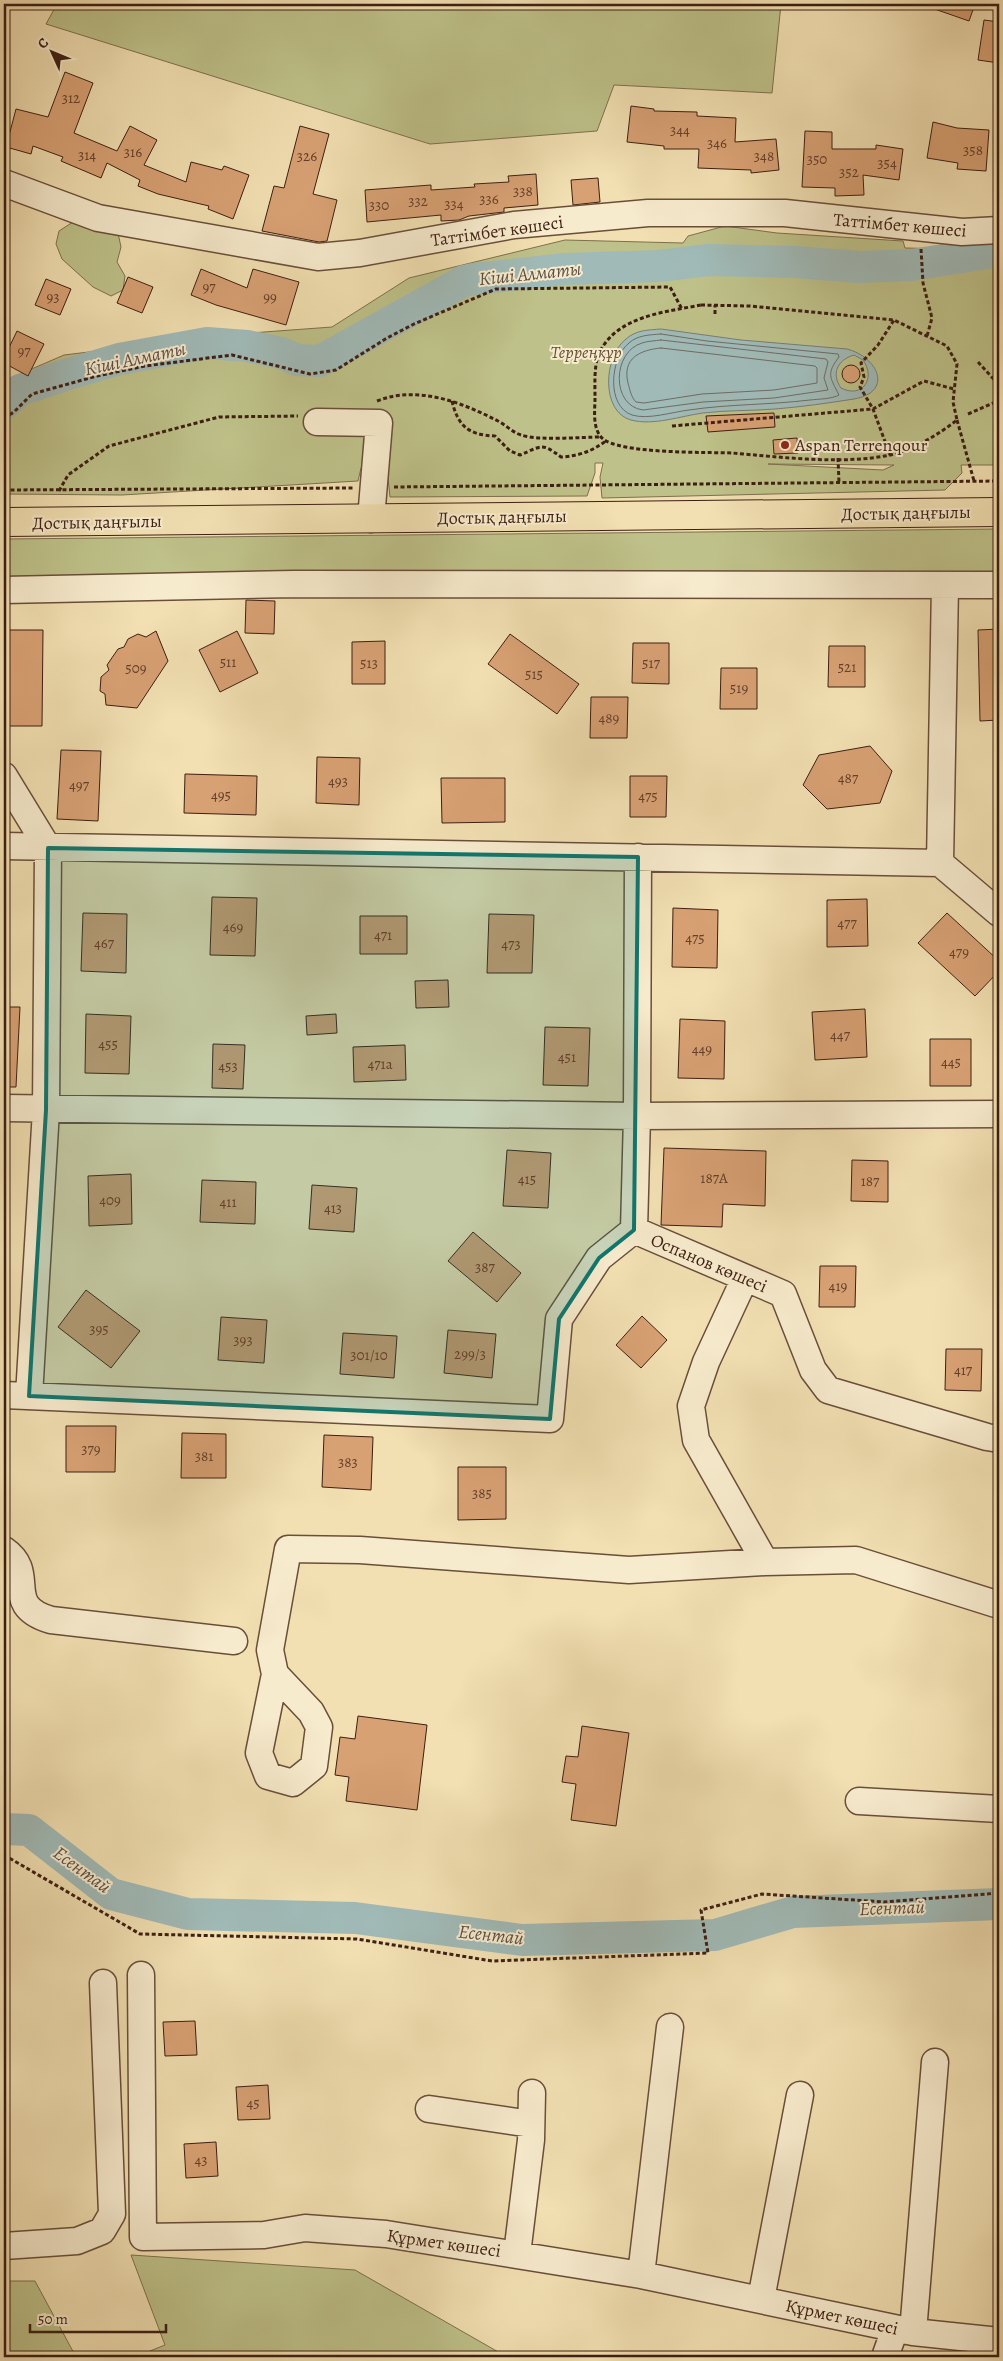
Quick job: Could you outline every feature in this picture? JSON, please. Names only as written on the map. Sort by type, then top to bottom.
[{"type":"main road","name":"Достық даңғылы","points":[[4,522],[999,512]]},
{"type":"street","name":"Таттімбет көшесі","points":[[4,183],[98,218],[318,257],[360,253],[514,225],[648,213],[785,213],[962,232],[999,230]]},
{"type":"street","points":[[311,419],[379,424],[372,519]]},
{"type":"street","points":[[4,590],[294,584],[999,585]]},
{"type":"street","points":[[940,863],[945,585]]},
{"type":"street","points":[[4,776],[48,848],[46,1110],[16,1395],[550,1419],[558,1319],[599,1258],[634,1230]]},
{"type":"street","points":[[4,846],[940,863],[999,913]]},
{"type":"street","name":"Оспанов көшесі","points":[[638,857],[637,1116],[634,1230],[783,1294],[813,1370],[828,1390],[999,1439]]},
{"type":"street","points":[[4,1108],[637,1116],[999,1114]]},
{"type":"street","points":[[745,1278],[706,1362],[691,1406],[696,1440],[766,1562]]},
{"type":"street","points":[[275,1674],[270,1650],[288,1549],[360,1550],[629,1570],[766,1562],[856,1560],[999,1604]]},
{"type":"street","points":[[4,1550],[10,1554],[19,1568],[21,1598],[25,1609],[34,1615],[51,1620],[234,1641]]},
{"type":"street","points":[[859,1801],[999,1809]]},
{"type":"street","name":"Құрмет көшесі","points":[[141,1976],[143,2237],[264,2235],[306,2228],[386,2234],[641,2275],[904,2330],[999,2341]]},
{"type":"street","points":[[4,2246],[77,2241],[102,2231],[112,2214],[103,1983]]},
{"type":"street","points":[[641,2275],[670,2027]]},
{"type":"street","points":[[885,2357],[904,2330],[935,2062]]},
{"type":"street","points":[[517,2254],[531,2124],[532,2093]]},
{"type":"street","points":[[761,2299],[800,2095]]},
{"type":"street","points":[[429,2109],[531,2124]]},
{"type":"path","points":[[921,248],[923,283],[932,318],[927,336]]},
{"type":"path","points":[[4,418],[14,412],[32,394],[97,376],[145,366],[232,355],[310,374],[336,370],[408,328],[496,289],[670,287],[682,309]]},
{"type":"path","points":[[715,305],[715,314]]},
{"type":"path","points":[[602,437],[595,421],[598,357],[610,337],[633,320],[682,309],[715,305],[750,306],[894,320],[947,346],[957,364],[954,388],[957,420],[974,481]]},
{"type":"path","points":[[890,455],[873,409],[862,389],[864,377],[861,363],[878,345],[894,320]]},
{"type":"path","points":[[978,362],[999,385]]},
{"type":"path","points":[[672,426],[873,409],[924,381],[954,388]]},
{"type":"path","points":[[371,403],[400,393],[426,395],[452,401],[498,421],[521,435],[602,437],[616,445],[643,449],[733,453],[786,459],[890,455],[930,438],[957,420]]},
{"type":"path","points":[[968,414],[999,399]]},
{"type":"path","points":[[452,401],[456,416],[467,430],[480,435],[495,436],[510,451],[520,455],[541,446],[548,446],[561,457],[576,456],[595,449],[608,440]]},
{"type":"path","points":[[59,491],[68,475],[109,446],[219,416],[311,419]]},
{"type":"path","points":[[838,458],[839,483]]},
{"type":"path","points":[[4,490],[999,481]]},
{"type":"path","points":[[4,1855],[140,1934],[357,1939],[492,1961],[708,1953],[701,1910],[762,1894],[884,1902],[999,1894]]},
{"type":"highlighted area","points":[[48,848],[638,857],[634,1230],[599,1258],[559,1319],[550,1419],[29,1396],[46,1110]]},
{"type":"green space","points":[[57,4],[781,4],[772,93],[614,85],[597,131],[430,144],[46,24]]},
{"type":"green space","points":[[73,222],[118,233],[121,247],[117,262],[125,276],[123,290],[111,296],[93,287],[62,259],[56,244],[59,231]]},
{"type":"green space","name":"Терреңқұр","points":[[725,226],[777,233],[903,241],[905,248],[999,250],[999,465],[961,465],[962,473],[945,490],[602,498],[600,477],[603,463],[595,463],[595,473],[587,496],[390,497],[387,468],[361,468],[358,481],[122,495],[4,494],[4,381],[64,355],[237,334],[332,327],[409,278],[565,240],[683,243],[688,236]],"holes":[[[768,464],[894,465],[883,470]]]},
{"type":"green space","points":[[999,529],[999,573],[4,578],[4,539]]},
{"type":"green space","points":[[131,2255],[355,2270],[507,2357],[135,2357],[165,2345]]},
{"type":"green space","points":[[4,2281],[35,2281],[76,2357],[4,2357]]},
{"type":"water","points":[[661,329],[741,340],[847,349],[867,359],[877,374],[878,382],[874,389],[866,395],[854,399],[766,410],[703,413],[648,422],[631,420],[621,415],[614,407],[610,396],[610,370],[613,358],[618,347],[630,336],[642,331]],"holes":[[[854,355],[863,360],[868,374],[868,380],[865,385],[856,391],[841,388],[836,378],[836,373],[843,360]]]},
{"type":"building","points":[[926,4],[975,4],[969,21],[926,6]]},
{"type":"building","points":[[984,20],[999,22],[999,63],[978,60]]},
{"type":"building","points":[[65,72],[93,83],[74,133],[117,151],[130,126],[157,140],[144,165],[186,182],[191,162],[222,170],[224,166],[249,175],[233,219],[208,209],[209,206],[158,194],[138,186],[140,180],[107,163],[101,178],[61,161],[63,157],[33,146],[31,154],[6,147],[16,109],[48,117]]},
{"type":"building","points":[[631,106],[654,109],[654,111],[697,112],[697,116],[736,118],[735,142],[776,139],[779,170],[751,173],[751,170],[698,168],[699,149],[664,149],[664,146],[627,142]]},
{"type":"building","points":[[933,122],[957,128],[989,130],[986,171],[957,169],[958,163],[927,158]]},
{"type":"building","points":[[300,126],[329,134],[313,194],[337,200],[327,241],[319,242],[262,231],[274,186],[284,188]]},
{"type":"building","points":[[805,131],[832,132],[832,149],[876,149],[876,145],[903,149],[899,180],[863,175],[864,195],[835,196],[835,188],[802,187]]},
{"type":"building","points":[[536,174],[538,205],[504,208],[504,212],[469,216],[459,220],[441,221],[441,215],[367,222],[365,190],[431,185],[431,190],[475,187],[474,184],[509,182],[508,176]]},
{"type":"building","points":[[598,178],[600,202],[573,205],[571,180]]},
{"type":"building","points":[[201,269],[247,288],[253,269],[299,282],[286,325],[216,305],[191,295]]},
{"type":"building","points":[[128,277],[153,287],[142,313],[117,303]]},
{"type":"building","points":[[46,279],[71,289],[60,315],[35,305]]},
{"type":"building","points":[[17,331],[44,344],[28,376],[4,363],[4,358]]},
{"type":"building","points":[[851,365],[857,368],[860,374],[857,380],[851,383],[845,380],[842,374],[845,368]]},
{"type":"building","points":[[774,413],[775,427],[708,432],[706,416]]},
{"type":"building","name":"Aspan Terrenqour","points":[[797,438],[798,453],[774,454],[773,440]]},
{"type":"building","points":[[246,600],[275,601],[274,634],[245,633]]},
{"type":"building","points":[[999,629],[999,720],[980,721],[978,630]]},
{"type":"building","points":[[4,630],[43,630],[42,726],[4,726]]},
{"type":"building","points":[[156,631],[168,661],[137,708],[106,705],[105,694],[100,691],[101,677],[109,670],[107,665],[118,649],[124,647],[128,639],[138,634],[146,637]]},
{"type":"building","points":[[237,631],[258,673],[220,692],[199,650]]},
{"type":"building","points":[[510,634],[579,684],[557,714],[488,664]]},
{"type":"building","points":[[385,641],[385,684],[352,684],[352,642]]},
{"type":"building","points":[[633,643],[669,643],[669,684],[632,683]]},
{"type":"building","points":[[829,646],[865,646],[865,687],[828,687]]},
{"type":"building","points":[[721,668],[757,668],[757,709],[720,709]]},
{"type":"building","points":[[591,697],[628,697],[627,738],[590,738]]},
{"type":"building","points":[[870,746],[892,771],[880,803],[827,809],[803,785],[819,755]]},
{"type":"building","points":[[61,750],[101,751],[98,821],[57,819]]},
{"type":"building","points":[[317,757],[360,758],[359,805],[316,803]]},
{"type":"building","points":[[185,774],[257,776],[256,815],[184,813]]},
{"type":"building","points":[[630,776],[667,776],[666,817],[630,817]]},
{"type":"building","points":[[441,778],[505,778],[505,822],[442,823]]},
{"type":"building","points":[[212,897],[257,898],[255,956],[210,955]]},
{"type":"building","points":[[867,899],[868,946],[827,947],[827,900]]},
{"type":"building","points":[[673,908],[718,910],[717,968],[672,967]]},
{"type":"building","points":[[83,913],[127,914],[126,973],[81,971]]},
{"type":"building","points":[[947,913],[999,961],[999,971],[975,996],[918,943]]},
{"type":"building","points":[[489,914],[534,915],[532,973],[487,973]]},
{"type":"building","points":[[360,916],[407,916],[407,954],[360,954]]},
{"type":"building","points":[[448,980],[449,1007],[416,1008],[415,981]]},
{"type":"building","points":[[4,1007],[20,1007],[16,1087],[4,1087]]},
{"type":"building","points":[[865,1009],[867,1057],[815,1060],[812,1012]]},
{"type":"building","points":[[86,1014],[131,1016],[129,1074],[85,1073]]},
{"type":"building","points":[[336,1014],[337,1033],[307,1035],[306,1016]]},
{"type":"building","points":[[680,1019],[725,1021],[724,1079],[678,1078]]},
{"type":"building","points":[[545,1027],[590,1028],[588,1086],[543,1085]]},
{"type":"building","points":[[930,1039],[971,1039],[971,1086],[930,1086]]},
{"type":"building","points":[[213,1044],[245,1045],[243,1089],[212,1088]]},
{"type":"building","points":[[405,1045],[406,1080],[354,1082],[353,1047]]},
{"type":"building","points":[[664,1148],[766,1151],[765,1206],[723,1204],[722,1227],[661,1225]]},
{"type":"building","points":[[507,1150],[551,1153],[548,1208],[503,1206]]},
{"type":"building","points":[[852,1160],[888,1161],[888,1202],[851,1201]]},
{"type":"building","points":[[131,1174],[132,1224],[89,1226],[88,1176]]},
{"type":"building","points":[[202,1180],[256,1182],[255,1224],[200,1222]]},
{"type":"building","points":[[312,1185],[357,1188],[354,1232],[309,1229]]},
{"type":"building","points":[[473,1232],[521,1273],[497,1302],[448,1261]]},
{"type":"building","points":[[820,1266],[856,1266],[855,1307],[819,1307]]},
{"type":"building","points":[[86,1290],[140,1331],[111,1368],[58,1327]]},
{"type":"building","points":[[642,1316],[667,1340],[641,1368],[616,1345]]},
{"type":"building","points":[[221,1317],[267,1320],[264,1363],[218,1360]]},
{"type":"building","points":[[448,1330],[496,1334],[492,1378],[444,1373]]},
{"type":"building","points":[[343,1333],[397,1336],[394,1378],[340,1374]]},
{"type":"building","points":[[946,1349],[982,1349],[981,1391],[945,1390]]},
{"type":"building","points":[[66,1426],[116,1426],[115,1472],[66,1472]]},
{"type":"building","points":[[182,1433],[226,1434],[226,1478],[181,1478]]},
{"type":"building","points":[[324,1435],[373,1437],[371,1490],[322,1487]]},
{"type":"building","points":[[458,1467],[506,1467],[506,1519],[458,1520]]},
{"type":"building","points":[[358,1716],[427,1725],[417,1810],[346,1801],[349,1777],[335,1775],[340,1737],[355,1739]]},
{"type":"building","points":[[582,1726],[629,1733],[616,1826],[571,1820],[576,1784],[562,1782],[566,1756],[578,1757]]},
{"type":"building","points":[[195,2021],[197,2055],[165,2056],[163,2022]]},
{"type":"building","points":[[268,2085],[270,2119],[238,2120],[236,2087]]},
{"type":"building","points":[[216,2142],[218,2176],[186,2178],[184,2144]]},
{"type":"waterway","name":"Кіші Алматы","points":[[4,404],[20,390],[62,376],[119,359],[207,343],[247,346],[281,353],[297,360],[320,361],[464,281],[474,279],[565,269],[659,266],[708,260],[796,262],[858,267],[912,265],[999,251]]},
{"type":"waterway","name":"Есентай","points":[[4,1829],[29,1830],[111,1894],[188,1914],[355,1918],[522,1940],[715,1935],[793,1912],[999,1904]]},
{"type":"place","name":"Aspan Terrenqour","points":[[785,445]]}]
